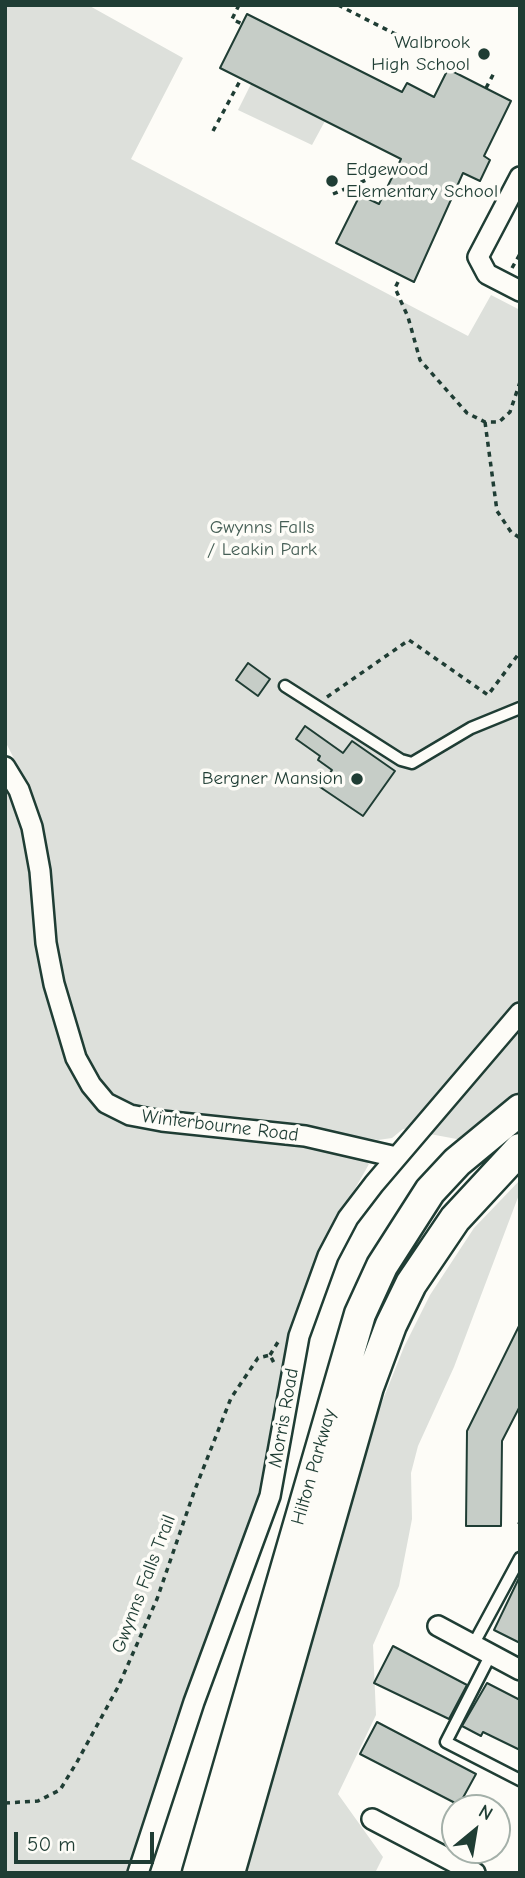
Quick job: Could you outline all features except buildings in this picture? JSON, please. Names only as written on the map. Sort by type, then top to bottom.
[{"type":"main road","name":"Hilton Parkway","points":[[198,1873],[360,1314],[382,1266],[430,1191],[457,1162],[520,1110]]},
{"type":"main road","name":"Hilton Parkway","points":[[229,1873],[368,1387],[391,1325],[411,1284],[455,1219],[514,1159]]},
{"type":"street","points":[[520,177],[478,257],[487,274],[520,291]]},
{"type":"street","name":"Winterbourne Road","points":[[5,767],[19,790],[32,827],[40,871],[49,957],[76,1058],[91,1085],[106,1103],[130,1115],[151,1119],[305,1136],[396,1157]]},
{"type":"street","name":"Morris Road","points":[[138,1873],[194,1702],[270,1496],[296,1350],[313,1294],[348,1219],[396,1157],[520,1013]]},
{"type":"street","points":[[438,1626],[520,1670]]},
{"type":"street","points":[[372,1819],[475,1873]]},
{"type":"lane","points":[[285,686],[401,760],[412,763],[471,728],[520,708]]},
{"type":"lane","points":[[520,1558],[446,1742],[520,1780]]},
{"type":"path","points":[[239,5],[232,19],[242,24]]},
{"type":"path","points":[[338,5],[409,41],[433,40]]},
{"type":"path","points":[[486,88],[494,73]]},
{"type":"path","points":[[214,131],[241,79]]},
{"type":"path","points":[[333,194],[397,167]]},
{"type":"path","points":[[511,270],[520,254]]},
{"type":"path","points":[[398,282],[395,288],[408,317],[420,360],[467,413],[485,422],[499,422],[510,412],[520,382]]},
{"type":"path","points":[[485,422],[498,511],[511,531],[520,538]]},
{"type":"path","points":[[319,709],[327,696],[409,640],[488,695],[520,652]]},
{"type":"path","name":"Gwynns Falls Trail","points":[[5,1803],[38,1801],[60,1790],[118,1687],[157,1599],[194,1492],[232,1398],[258,1358],[270,1355],[274,1360],[273,1368]]},
{"type":"green space","name":"Gwynns Falls / Leakin Park","points":[[5,5],[88,5],[183,58],[131,159],[468,336],[491,295],[520,310],[520,1093],[462,1140],[403,1129],[392,1138],[378,1140],[244,1117],[148,1110],[116,1100],[98,1082],[91,1068],[57,968],[34,798],[5,741]]},
{"type":"green space","points":[[251,84],[325,121],[312,145],[238,110]]},
{"type":"green space","points":[[5,781],[32,851],[44,967],[95,1103],[321,1145],[359,1155],[369,1164],[321,1249],[299,1300],[282,1368],[257,1499],[172,1729],[129,1873],[5,1873]]},
{"type":"green space","points":[[520,1180],[520,1192],[454,1367],[418,1446],[411,1473],[412,1519],[399,1586],[373,1645],[376,1715],[338,1794],[383,1857],[375,1873],[241,1873],[360,1457],[404,1347],[430,1295],[474,1228]]},
{"type":"place","name":"Walbrook High School","points":[[484,54]]},
{"type":"place","name":"Edgewood Elementary School","points":[[332,181]]},
{"type":"place","name":"Bergner Mansion","points":[[357,779]]}]
